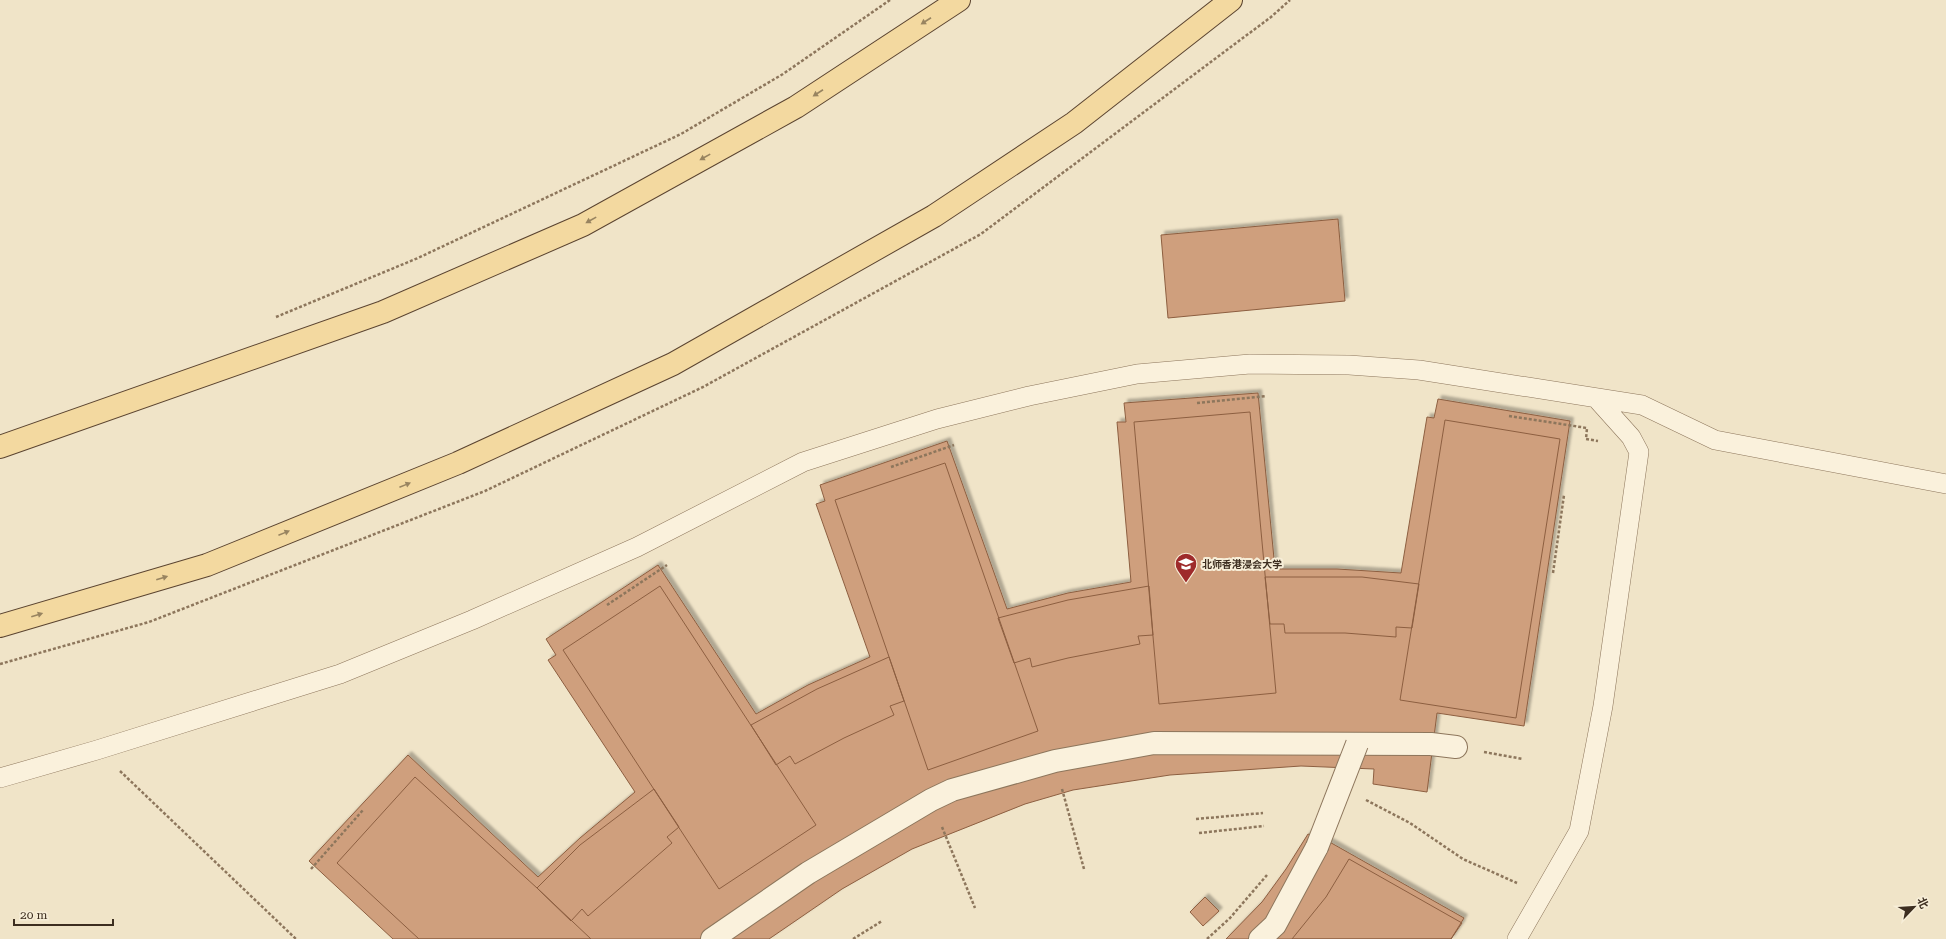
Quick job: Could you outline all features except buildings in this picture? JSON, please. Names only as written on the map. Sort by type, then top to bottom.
[{"type":"main road","points":[[0,447],[383,312],[583,225],[796,107],[959,0]]},
{"type":"main road","points":[[0,626],[206,564],[458,463],[673,364],[934,216],[1074,123],[1231,0]]},
{"type":"street","points":[[712,939],[808,873],[931,800],[952,790],[1055,761],[1154,743],[1431,744],[1456,747]]},
{"type":"street","points":[[1260,939],[1275,925],[1317,847],[1357,744]]},
{"type":"lane","points":[[0,778],[97,750],[340,674],[465,623],[637,547],[803,462],[937,419],[1029,396],[1137,374],[1250,364],[1349,365],[1419,370],[1642,405],[1715,440],[1946,484]]},
{"type":"lane","points":[[1517,939],[1579,831],[1604,706],[1639,452],[1631,437],[1596,398]]},
{"type":"path","points":[[274,318],[418,258],[681,134],[783,74],[890,0]]},
{"type":"path","points":[[1197,403],[1266,396]]},
{"type":"path","points":[[1509,416],[1587,428],[1586,439],[1604,442]]},
{"type":"path","points":[[891,467],[954,445]]},
{"type":"path","points":[[1553,573],[1564,494]]},
{"type":"path","points":[[607,605],[666,566]]},
{"type":"path","points":[[1456,747],[1523,759]]},
{"type":"path","points":[[97,750],[296,939]]},
{"type":"path","points":[[1055,761],[1084,869]]},
{"type":"path","points":[[1359,797],[1410,823],[1463,859],[1543,895]]},
{"type":"path","points":[[931,800],[975,908]]},
{"type":"path","points":[[310,869],[363,810]]},
{"type":"path","points":[[1196,819],[1263,813]]},
{"type":"path","points":[[1199,832],[1264,826]]},
{"type":"path","points":[[1207,939],[1230,918],[1270,873]]},
{"type":"path","points":[[853,939],[882,921]]},
{"type":"place","name":"北师香港浸会大学","points":[[1186,584]]}]
